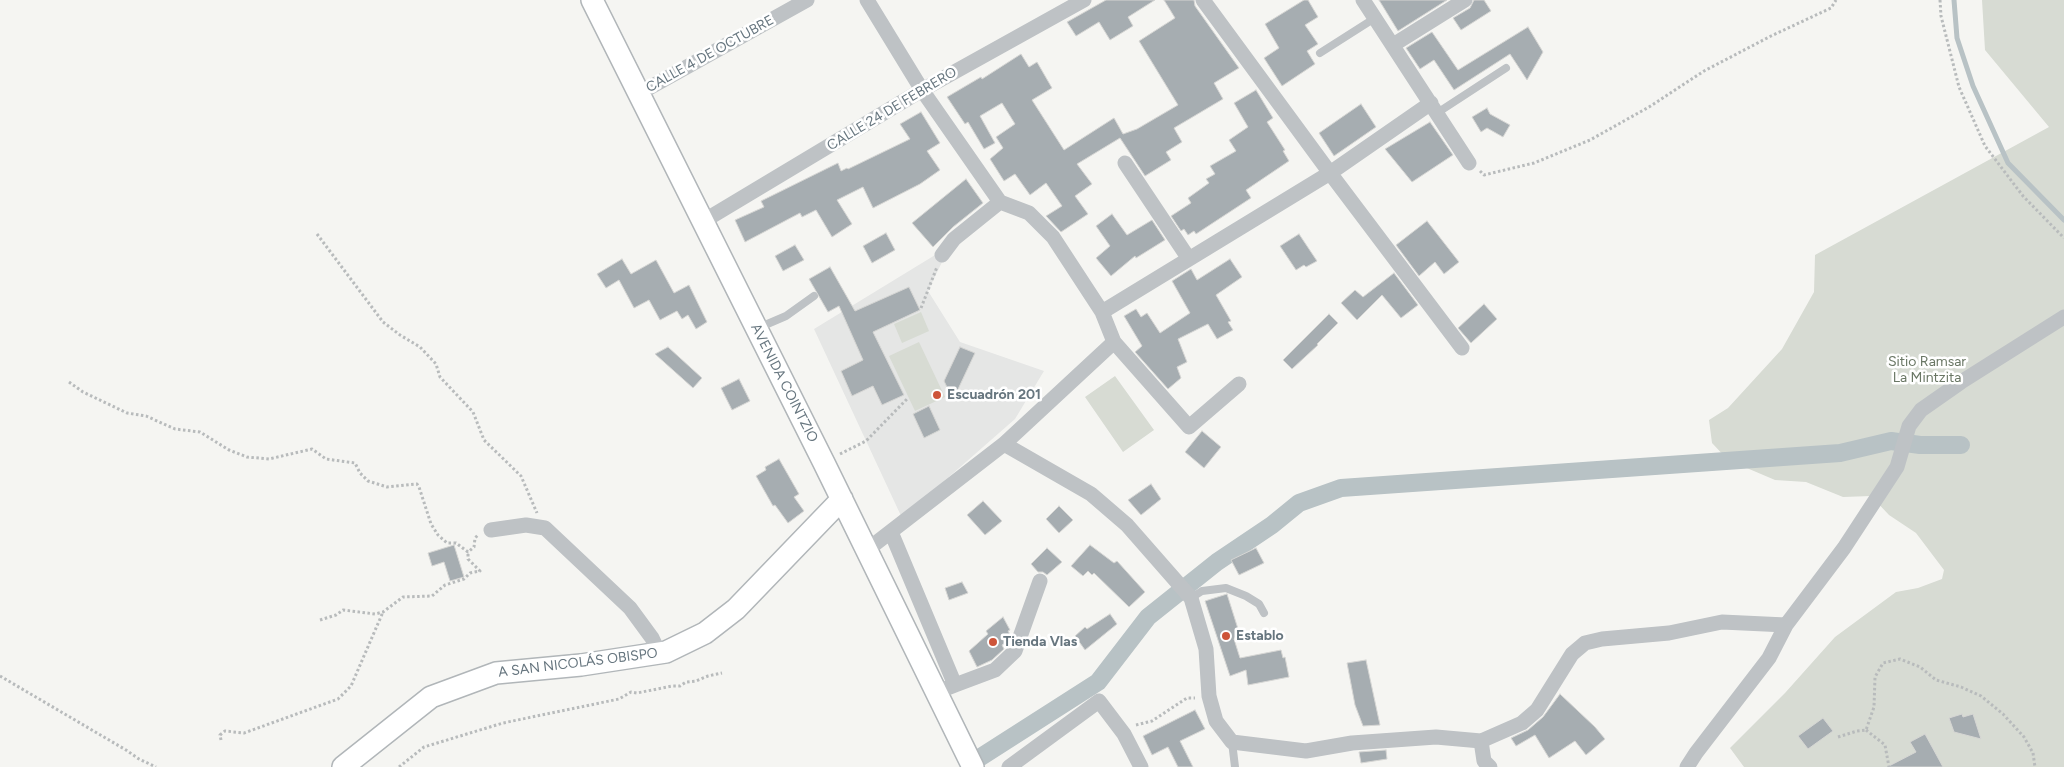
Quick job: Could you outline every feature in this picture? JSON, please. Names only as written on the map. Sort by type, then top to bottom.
[{"type":"main road","name":"AVENIDA COINTZIO","points":[[592,0],[867,550],[946,689],[973,767]]},
{"type":"main road","name":"A SAN NICOLÁS OBISPO","points":[[344,767],[431,697],[496,673],[666,652],[705,633],[736,609],[842,499]]},
{"type":"street","name":"CALLE 4 DE OCTUBRE","points":[[640,94],[807,0]]},
{"type":"street","points":[[867,0],[922,90],[1000,202],[1029,212],[1054,237],[1102,312],[1114,342],[1189,427],[1239,384]]},
{"type":"street","name":"CALLE 24 DE FEBRERO","points":[[702,222],[922,90],[1084,0]]},
{"type":"street","points":[[1203,0],[1462,348]]},
{"type":"street","points":[[1363,0],[1470,162]]},
{"type":"street","points":[[1393,45],[1465,0]]},
{"type":"street","points":[[1102,312],[1434,108]]},
{"type":"street","points":[[1125,164],[1189,259]]},
{"type":"street","points":[[942,255],[954,239],[1000,202]]},
{"type":"street","points":[[1687,767],[1769,658],[1786,626],[1844,548],[1897,467],[1909,426],[1921,410],[1961,382],[2064,317]]},
{"type":"street","points":[[867,550],[1004,444],[1114,342]]},
{"type":"street","points":[[1004,444],[1091,494],[1127,526],[1186,593],[1206,649],[1209,696],[1216,721],[1232,742],[1306,751],[1352,743],[1436,737],[1481,740],[1522,723],[1537,710],[1572,654],[1585,643],[1602,639],[1669,633],[1722,622],[1786,626]]},
{"type":"street","points":[[491,530],[526,524],[546,528],[630,608],[652,638],[659,653]]},
{"type":"street","points":[[891,532],[946,689],[995,670],[1015,651],[1040,581]]},
{"type":"street","points":[[1009,767],[1099,701],[1124,734],[1141,767]]},
{"type":"street","points":[[1481,740],[1484,761],[1490,767]]},
{"type":"lane","points":[[1320,54],[1374,18]]},
{"type":"lane","points":[[1434,108],[1506,68]]},
{"type":"lane","points":[[756,328],[786,316],[814,296]]},
{"type":"lane","points":[[1186,593],[1226,588],[1246,596],[1258,604],[1264,613]]},
{"type":"lane","points":[[1232,742],[1236,767]]},
{"type":"path","points":[[1470,162],[1484,175],[1534,163],[1590,140],[1649,108],[1704,71],[1771,36],[1831,8],[1836,0]]},
{"type":"path","points":[[1940,0],[1941,16],[1959,87],[1985,146],[2023,196],[2064,238]]},
{"type":"path","points":[[317,234],[383,322],[400,336],[420,347],[436,364],[440,377],[473,412],[484,440],[521,476],[546,528]]},
{"type":"path","points":[[921,308],[942,255]]},
{"type":"path","points":[[68,382],[83,392],[127,413],[146,416],[176,429],[200,432],[229,450],[247,457],[269,459],[312,449],[326,459],[355,463],[360,473],[368,481],[387,487],[417,484],[431,524],[438,535],[447,542],[456,544],[468,552]]},
{"type":"path","points":[[824,463],[866,441],[907,399]]},
{"type":"path","points":[[468,552],[474,547],[475,538],[491,530]]},
{"type":"path","points":[[320,620],[336,615],[343,610],[375,614],[383,612],[404,597],[432,596],[446,585],[464,579],[470,573],[480,571],[468,559],[468,552]]},
{"type":"path","points":[[221,740],[220,736],[226,731],[244,733],[338,699],[351,686],[383,612]]},
{"type":"path","points":[[1866,730],[1874,707],[1875,677],[1883,663],[1900,659],[1920,667],[1936,680],[1961,687],[1981,696],[1996,708],[2024,737],[2033,752],[2035,767]]},
{"type":"path","points":[[399,767],[424,747],[503,723],[619,699],[631,692],[637,693],[680,686],[686,682],[722,673]]},
{"type":"path","points":[[0,676],[139,759],[156,767]]},
{"type":"path","points":[[1110,718],[1128,727],[1152,721],[1187,698],[1209,696]]},
{"type":"path","points":[[1838,737],[1866,730],[1885,745],[1889,767]]},
{"type":"shaded area","name":"Escuadrón 201","points":[[940,252],[944,258],[928,291],[960,342],[1044,371],[1015,419],[902,518],[814,329]]},
{"type":"green space","name":"Sitio Ramsar La Mintzita","points":[[1982,0],[2064,0],[2064,767],[1744,767],[1730,748],[1785,693],[1835,637],[1896,592],[1918,588],[1942,579],[1944,570],[1916,533],[1889,515],[1871,496],[1843,497],[1806,482],[1775,480],[1728,460],[1712,443],[1709,420],[1728,408],[1782,349],[1814,292],[1815,255],[2049,127],[1985,50]]},
{"type":"green space","points":[[921,312],[929,331],[902,343],[894,324]]},
{"type":"green space","points":[[919,342],[945,397],[915,411],[889,356]]},
{"type":"green space","points":[[1115,376],[1154,430],[1123,452],[1085,397]]},
{"type":"building","points":[[1106,0],[1155,0],[1128,17],[1133,26],[1110,40],[1099,22],[1076,36],[1067,22]]},
{"type":"building","points":[[1164,0],[1194,0],[1195,6],[1239,68],[1214,83],[1223,99],[1174,128],[1182,142],[1166,152],[1171,160],[1145,176],[1120,138],[1077,164],[1092,184],[1075,196],[1088,214],[1061,232],[1046,216],[1062,206],[1046,183],[1030,195],[1015,174],[1004,181],[990,159],[1003,148],[996,137],[1015,124],[1002,103],[980,116],[995,143],[984,149],[968,122],[965,124],[947,97],[981,77],[982,79],[1021,54],[1029,67],[1037,62],[1052,88],[1032,100],[1064,150],[1114,118],[1123,134],[1137,129],[1178,105],[1139,41],[1175,18]]},
{"type":"building","points":[[1304,0],[1308,0],[1318,17],[1305,25],[1318,44],[1307,51],[1315,64],[1282,86],[1264,58],[1279,48],[1265,24]]},
{"type":"building","points":[[1379,0],[1447,0],[1398,31]]},
{"type":"building","points":[[1474,0],[1484,0],[1491,11],[1461,30],[1453,18],[1470,8]]},
{"type":"building","points":[[1528,27],[1543,52],[1527,80],[1510,54],[1454,90],[1434,60],[1420,69],[1406,48],[1432,32],[1458,70]]},
{"type":"building","points":[[1256,90],[1273,118],[1267,122],[1285,150],[1283,151],[1289,161],[1246,190],[1251,198],[1196,234],[1194,231],[1188,235],[1184,229],[1181,231],[1171,216],[1191,203],[1188,198],[1209,183],[1206,179],[1215,174],[1210,166],[1236,151],[1229,140],[1248,127],[1234,103]]},
{"type":"building","points":[[1361,104],[1376,127],[1334,156],[1319,133]]},
{"type":"building","points":[[1487,108],[1490,114],[1510,125],[1503,137],[1487,128],[1481,132],[1472,117]]},
{"type":"building","points":[[921,112],[940,143],[927,151],[940,170],[920,184],[873,208],[863,187],[837,200],[852,224],[832,237],[816,210],[802,217],[800,213],[745,242],[735,220],[764,207],[761,201],[838,163],[841,171],[848,169],[910,139],[900,124]]},
{"type":"building","points":[[1430,122],[1453,155],[1412,182],[1385,149]]},
{"type":"building","points":[[966,179],[983,203],[953,227],[933,247],[912,223]]},
{"type":"building","points":[[1112,214],[1127,235],[1152,220],[1165,240],[1136,258],[1135,256],[1111,276],[1096,258],[1110,246],[1096,226]]},
{"type":"building","points":[[1427,221],[1459,262],[1444,274],[1435,262],[1419,276],[1396,245]]},
{"type":"building","points":[[886,233],[895,250],[872,263],[863,246]]},
{"type":"building","points":[[1299,234],[1317,261],[1296,270],[1280,246]]},
{"type":"building","points":[[795,245],[804,260],[783,271],[775,256]]},
{"type":"building","points":[[622,259],[631,274],[656,260],[674,293],[689,285],[707,322],[696,329],[688,315],[682,319],[677,311],[660,320],[649,300],[634,308],[619,280],[606,288],[597,274]]},
{"type":"building","points":[[1230,259],[1242,277],[1216,295],[1231,321],[1228,322],[1233,330],[1217,339],[1208,324],[1178,339],[1187,362],[1177,367],[1181,378],[1168,389],[1135,352],[1142,346],[1124,316],[1136,309],[1141,317],[1147,313],[1160,333],[1190,313],[1172,281],[1191,269],[1197,280]]},
{"type":"building","points":[[830,267],[855,311],[909,287],[920,310],[873,332],[904,395],[882,405],[873,386],[852,396],[841,371],[863,360],[839,306],[828,312],[809,279]]},
{"type":"building","points":[[1394,273],[1418,305],[1401,318],[1382,295],[1357,320],[1341,303],[1355,290],[1363,297]]},
{"type":"building","points":[[1484,304],[1497,319],[1471,343],[1458,328]]},
{"type":"building","points":[[1329,314],[1338,323],[1292,369],[1283,360]]},
{"type":"building","points":[[668,347],[702,378],[693,388],[655,354]]},
{"type":"building","points":[[960,347],[975,353],[953,400],[944,381]]},
{"type":"building","points":[[739,379],[750,401],[732,410],[721,388]]},
{"type":"building","points":[[929,406],[940,430],[924,438],[913,414]]},
{"type":"building","points":[[1202,431],[1221,447],[1204,468],[1185,452]]},
{"type":"building","points":[[779,459],[799,494],[794,497],[804,511],[788,523],[775,505],[773,506],[756,476],[766,470],[765,467]]},
{"type":"building","points":[[1151,484],[1161,499],[1141,515],[1128,500]]},
{"type":"building","points":[[983,501],[1002,521],[985,535],[967,515]]},
{"type":"building","points":[[1059,506],[1073,520],[1059,533],[1046,519]]},
{"type":"building","points":[[454,545],[464,577],[450,581],[444,562],[432,566],[428,553]]},
{"type":"building","points":[[1090,545],[1114,563],[1117,561],[1145,592],[1129,607],[1094,573],[1092,575],[1088,571],[1083,576],[1071,566]]},
{"type":"building","points":[[1047,548],[1062,562],[1047,575],[1043,572],[1038,572],[1031,564]]},
{"type":"building","points":[[1256,548],[1264,563],[1239,575],[1231,560]]},
{"type":"building","points":[[962,582],[968,593],[949,600],[945,588]]},
{"type":"building","points":[[1227,594],[1239,632],[1234,639],[1240,658],[1281,650],[1283,658],[1285,657],[1289,677],[1248,685],[1246,670],[1230,676],[1205,601]]},
{"type":"building","points":[[1110,614],[1117,624],[1085,650],[1075,636],[1085,627],[1087,629]]},
{"type":"building","name":"Tienda Vlas","points":[[1003,617],[1010,630],[1008,631],[1011,636],[1009,641],[1002,645],[1004,649],[992,660],[977,667],[969,651],[988,634],[986,631]]},
{"type":"building","points":[[1366,660],[1380,725],[1363,726],[1355,705],[1347,663]]},
{"type":"building","points":[[1560,694],[1605,739],[1586,755],[1575,741],[1549,758],[1535,735],[1516,746],[1511,738],[1528,730],[1543,717]]},
{"type":"building","points":[[1195,710],[1205,729],[1180,741],[1193,767],[1178,767],[1168,747],[1152,755],[1143,736]]},
{"type":"building","points":[[1962,714],[1963,717],[1973,714],[1981,739],[1954,732],[1949,718]]},
{"type":"building","points":[[1823,718],[1833,731],[1808,749],[1798,736]]},
{"type":"building","points":[[1925,734],[1943,767],[1887,767],[1916,752],[1910,742]]},
{"type":"building","points":[[1386,750],[1387,759],[1361,763],[1359,752]]},
{"type":"waterway","points":[[1954,0],[1957,38],[1973,86],[2008,163],[2064,220]]},
{"type":"waterway","points":[[976,760],[1098,682],[1148,617],[1217,562],[1272,525],[1299,503],[1341,488],[1840,453],[1891,441],[1920,445],[1961,445]]},
{"type":"place","name":"Escuadrón 201","points":[[937,395]]},
{"type":"place","name":"Establo","points":[[1226,636]]},
{"type":"place","name":"Tienda Vlas","points":[[993,642]]}]
